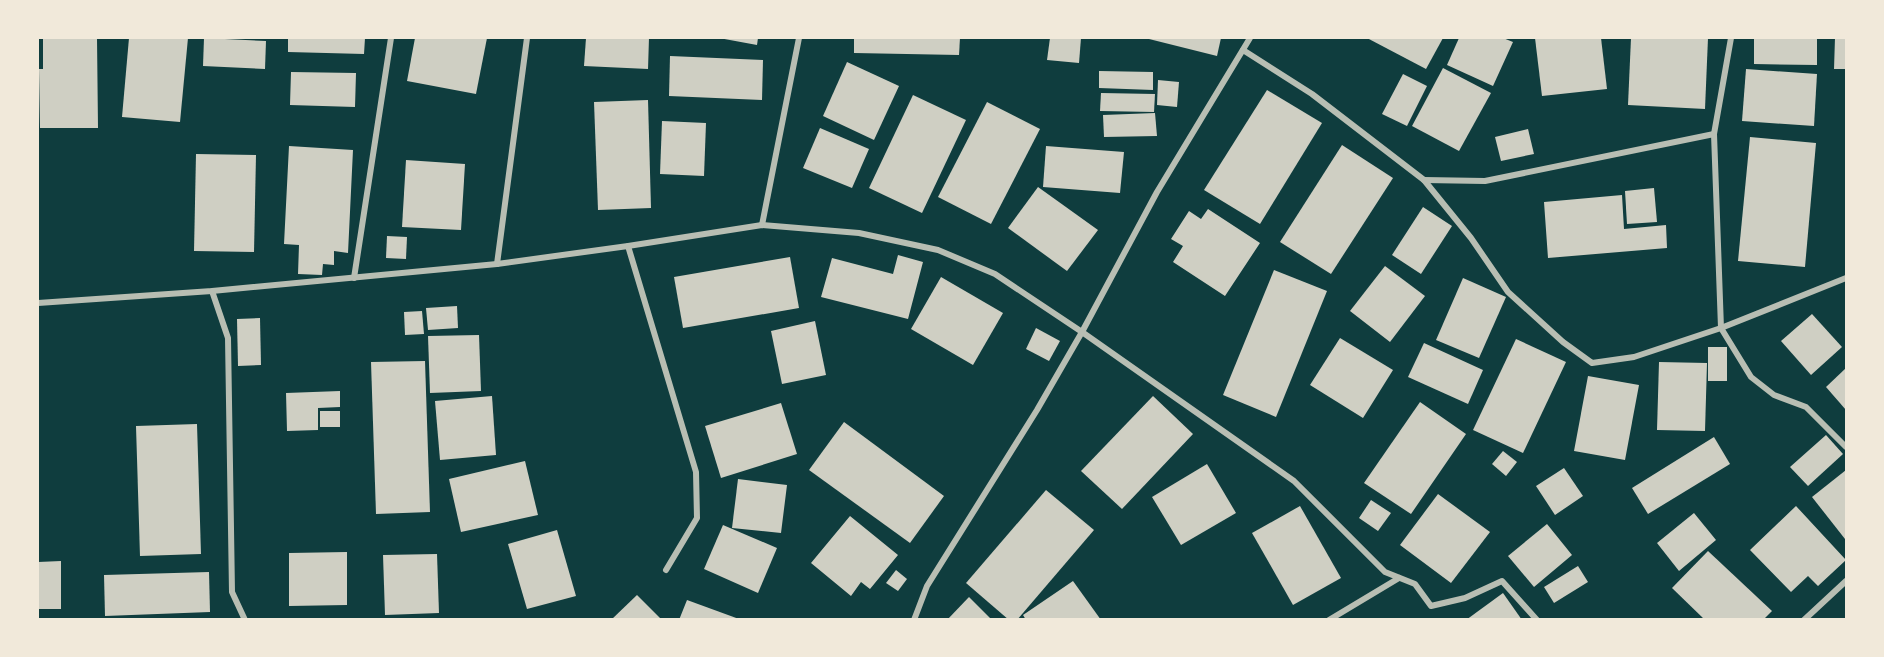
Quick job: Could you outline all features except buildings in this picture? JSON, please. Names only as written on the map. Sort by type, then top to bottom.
[{"type":"street","points":[[354,278],[391,38]]},
{"type":"street","points":[[497,264],[527,38]]},
{"type":"street","points":[[762,225],[799,38]]},
{"type":"street","points":[[914,620],[927,586],[1037,410],[1082,332],[1156,192],[1250,38]]},
{"type":"street","points":[[1731,38],[1714,134],[1721,328],[1751,377],[1774,395],[1806,407],[1846,447]]},
{"type":"street","points":[[1243,50],[1312,94],[1424,180],[1472,238],[1508,292],[1563,342],[1592,363],[1634,357],[1721,328],[1846,278]]},
{"type":"street","points":[[1424,180],[1485,181],[1714,134]]},
{"type":"street","points":[[38,303],[212,291],[497,264],[762,225],[859,233],[938,250],[995,274],[1082,332],[1294,481],[1384,572],[1415,584],[1431,606],[1465,598],[1502,581],[1537,620]]},
{"type":"street","points":[[628,246],[696,472],[697,518],[666,570]]},
{"type":"street","points":[[212,291],[228,338],[232,592],[245,620]]},
{"type":"street","points":[[1329,620],[1399,578]]},
{"type":"street","points":[[1804,620],[1846,582]]}]
